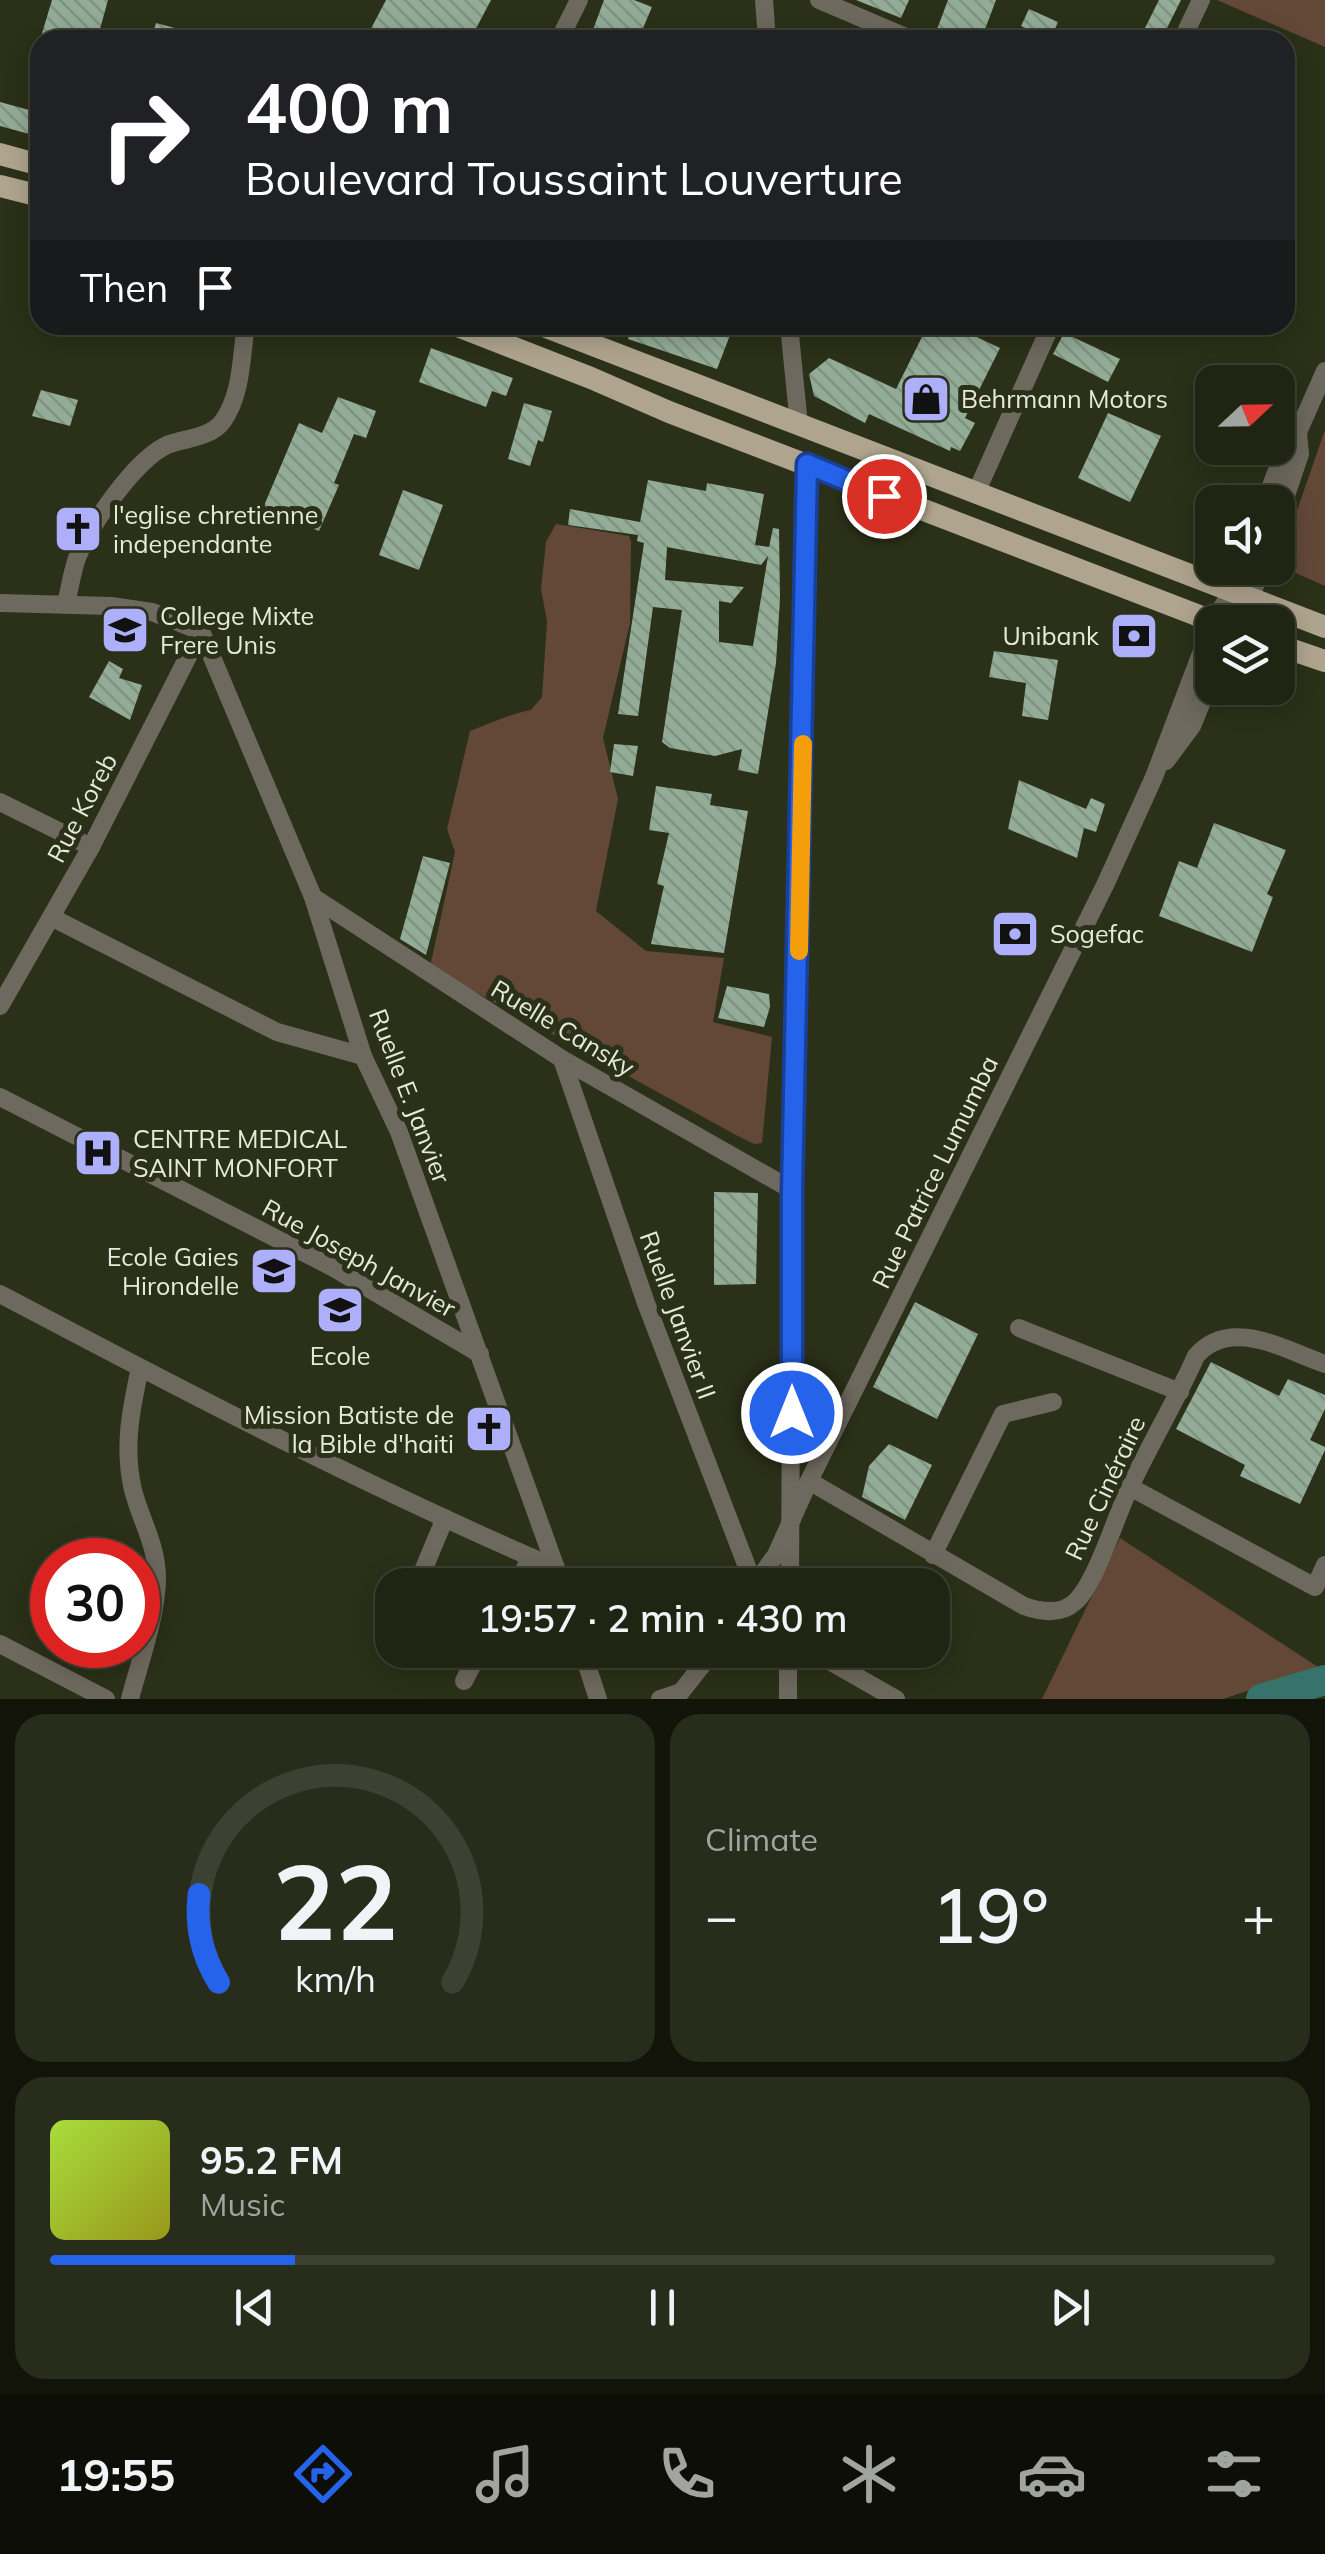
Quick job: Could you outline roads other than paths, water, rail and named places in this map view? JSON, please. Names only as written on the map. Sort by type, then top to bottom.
[{"type":"main road","points":[[0,154],[30,162]]},
{"type":"main road","points":[[0,186],[30,194]]},
{"type":"main road","points":[[481,335],[669,412],[1195,615]]},
{"type":"main road","points":[[567,335],[1325,627]]},
{"type":"main road","points":[[1295,650],[1325,661]]},
{"type":"street","points":[[564,30],[579,0]]},
{"type":"street","points":[[764,0],[766,30]]},
{"type":"street","points":[[819,0],[890,30]]},
{"type":"street","points":[[1187,30],[1201,0]]},
{"type":"street","points":[[66,603],[77,558],[103,512],[149,456],[221,426],[236,398],[245,335]]},
{"type":"street","points":[[790,335],[799,425]]},
{"type":"street","points":[[976,493],[1047,335]]},
{"type":"street","points":[[1271,485],[1325,371]]},
{"type":"street","points":[[1290,485],[1300,454],[1298,432]]},
{"type":"street","points":[[791,1568],[792,1190],[807,464]]},
{"type":"street","points":[[1239,605],[1241,585]]},
{"type":"street","points":[[1241,594],[1248,585]]},
{"type":"street","name":"Rue Patrice Lumumba","points":[[1230,605],[1241,594]]},
{"type":"street","points":[[0,602],[66,603],[152,612],[201,630]]},
{"type":"street","name":"Rue Koreb","points":[[0,1006],[91,847],[201,630]]},
{"type":"street","name":"Ruelle E. Janvier","points":[[201,630],[314,898],[363,1056],[399,1132],[556,1568]]},
{"type":"street","name":"Rue Patrice Lumumba","points":[[765,1568],[792,1525],[810,1481],[1106,884],[1154,777],[1195,671]]},
{"type":"street","name":"Rue Patrice Lumumba","points":[[1154,777],[1192,726],[1201,705]]},
{"type":"street","points":[[0,802],[91,847]]},
{"type":"street","name":"Ruelle Cansky","points":[[314,898],[562,1060],[792,1190]]},
{"type":"street","points":[[51,917],[276,1032],[363,1056]]},
{"type":"street","name":"Ruelle Janvier II","points":[[562,1060],[646,1303],[747,1568]]},
{"type":"street","name":"Rue Joseph Janvier","points":[[0,1097],[332,1267],[480,1354]]},
{"type":"street","points":[[0,1294],[140,1368],[547,1568]]},
{"type":"street","points":[[1019,1328],[1180,1392]]},
{"type":"street","name":"Rue Cinéraire","points":[[810,1481],[1024,1606],[1060,1611],[1076,1602],[1088,1585],[1130,1486],[1203,1347],[1222,1336],[1244,1336],[1325,1364]]},
{"type":"street","points":[[130,1699],[155,1605],[157,1578],[155,1548],[133,1489],[127,1429],[140,1368]]},
{"type":"street","points":[[933,1554],[1003,1414],[1053,1402]]},
{"type":"street","points":[[1130,1486],[1315,1587],[1325,1564]]},
{"type":"street","points":[[423,1568],[445,1518]]},
{"type":"street","points":[[525,1568],[531,1557]]},
{"type":"street","points":[[0,1644],[106,1699]]},
{"type":"street","points":[[464,1681],[471,1668]]},
{"type":"street","points":[[588,1668],[598,1699]]},
{"type":"street","points":[[660,1699],[681,1692],[700,1668]]},
{"type":"street","points":[[788,1668],[788,1699]]},
{"type":"street","points":[[842,1668],[896,1699]]},
{"type":"waterway","points":[[1261,1699],[1325,1680]]},
{"type":"place","name":"Behrmann Motors","points":[[926,399]]},
{"type":"place","name":"l'eglise chretienne independante","points":[[78,529]]},
{"type":"place","name":"College Mixte Frere Unis","points":[[125,630]]},
{"type":"place","name":"Unibank","points":[[1134,636]]},
{"type":"place","name":"Sogefac","points":[[1015,934]]},
{"type":"place","name":"CENTRE MEDICAL SAINT MONFORT","points":[[98,1153]]},
{"type":"place","name":"Ecole Gaies Hirondelle","points":[[274,1271]]},
{"type":"place","name":"Ecole","points":[[340,1310]]},
{"type":"place","name":"Mission Batiste de la Bible d'haiti","points":[[489,1429]]}]
